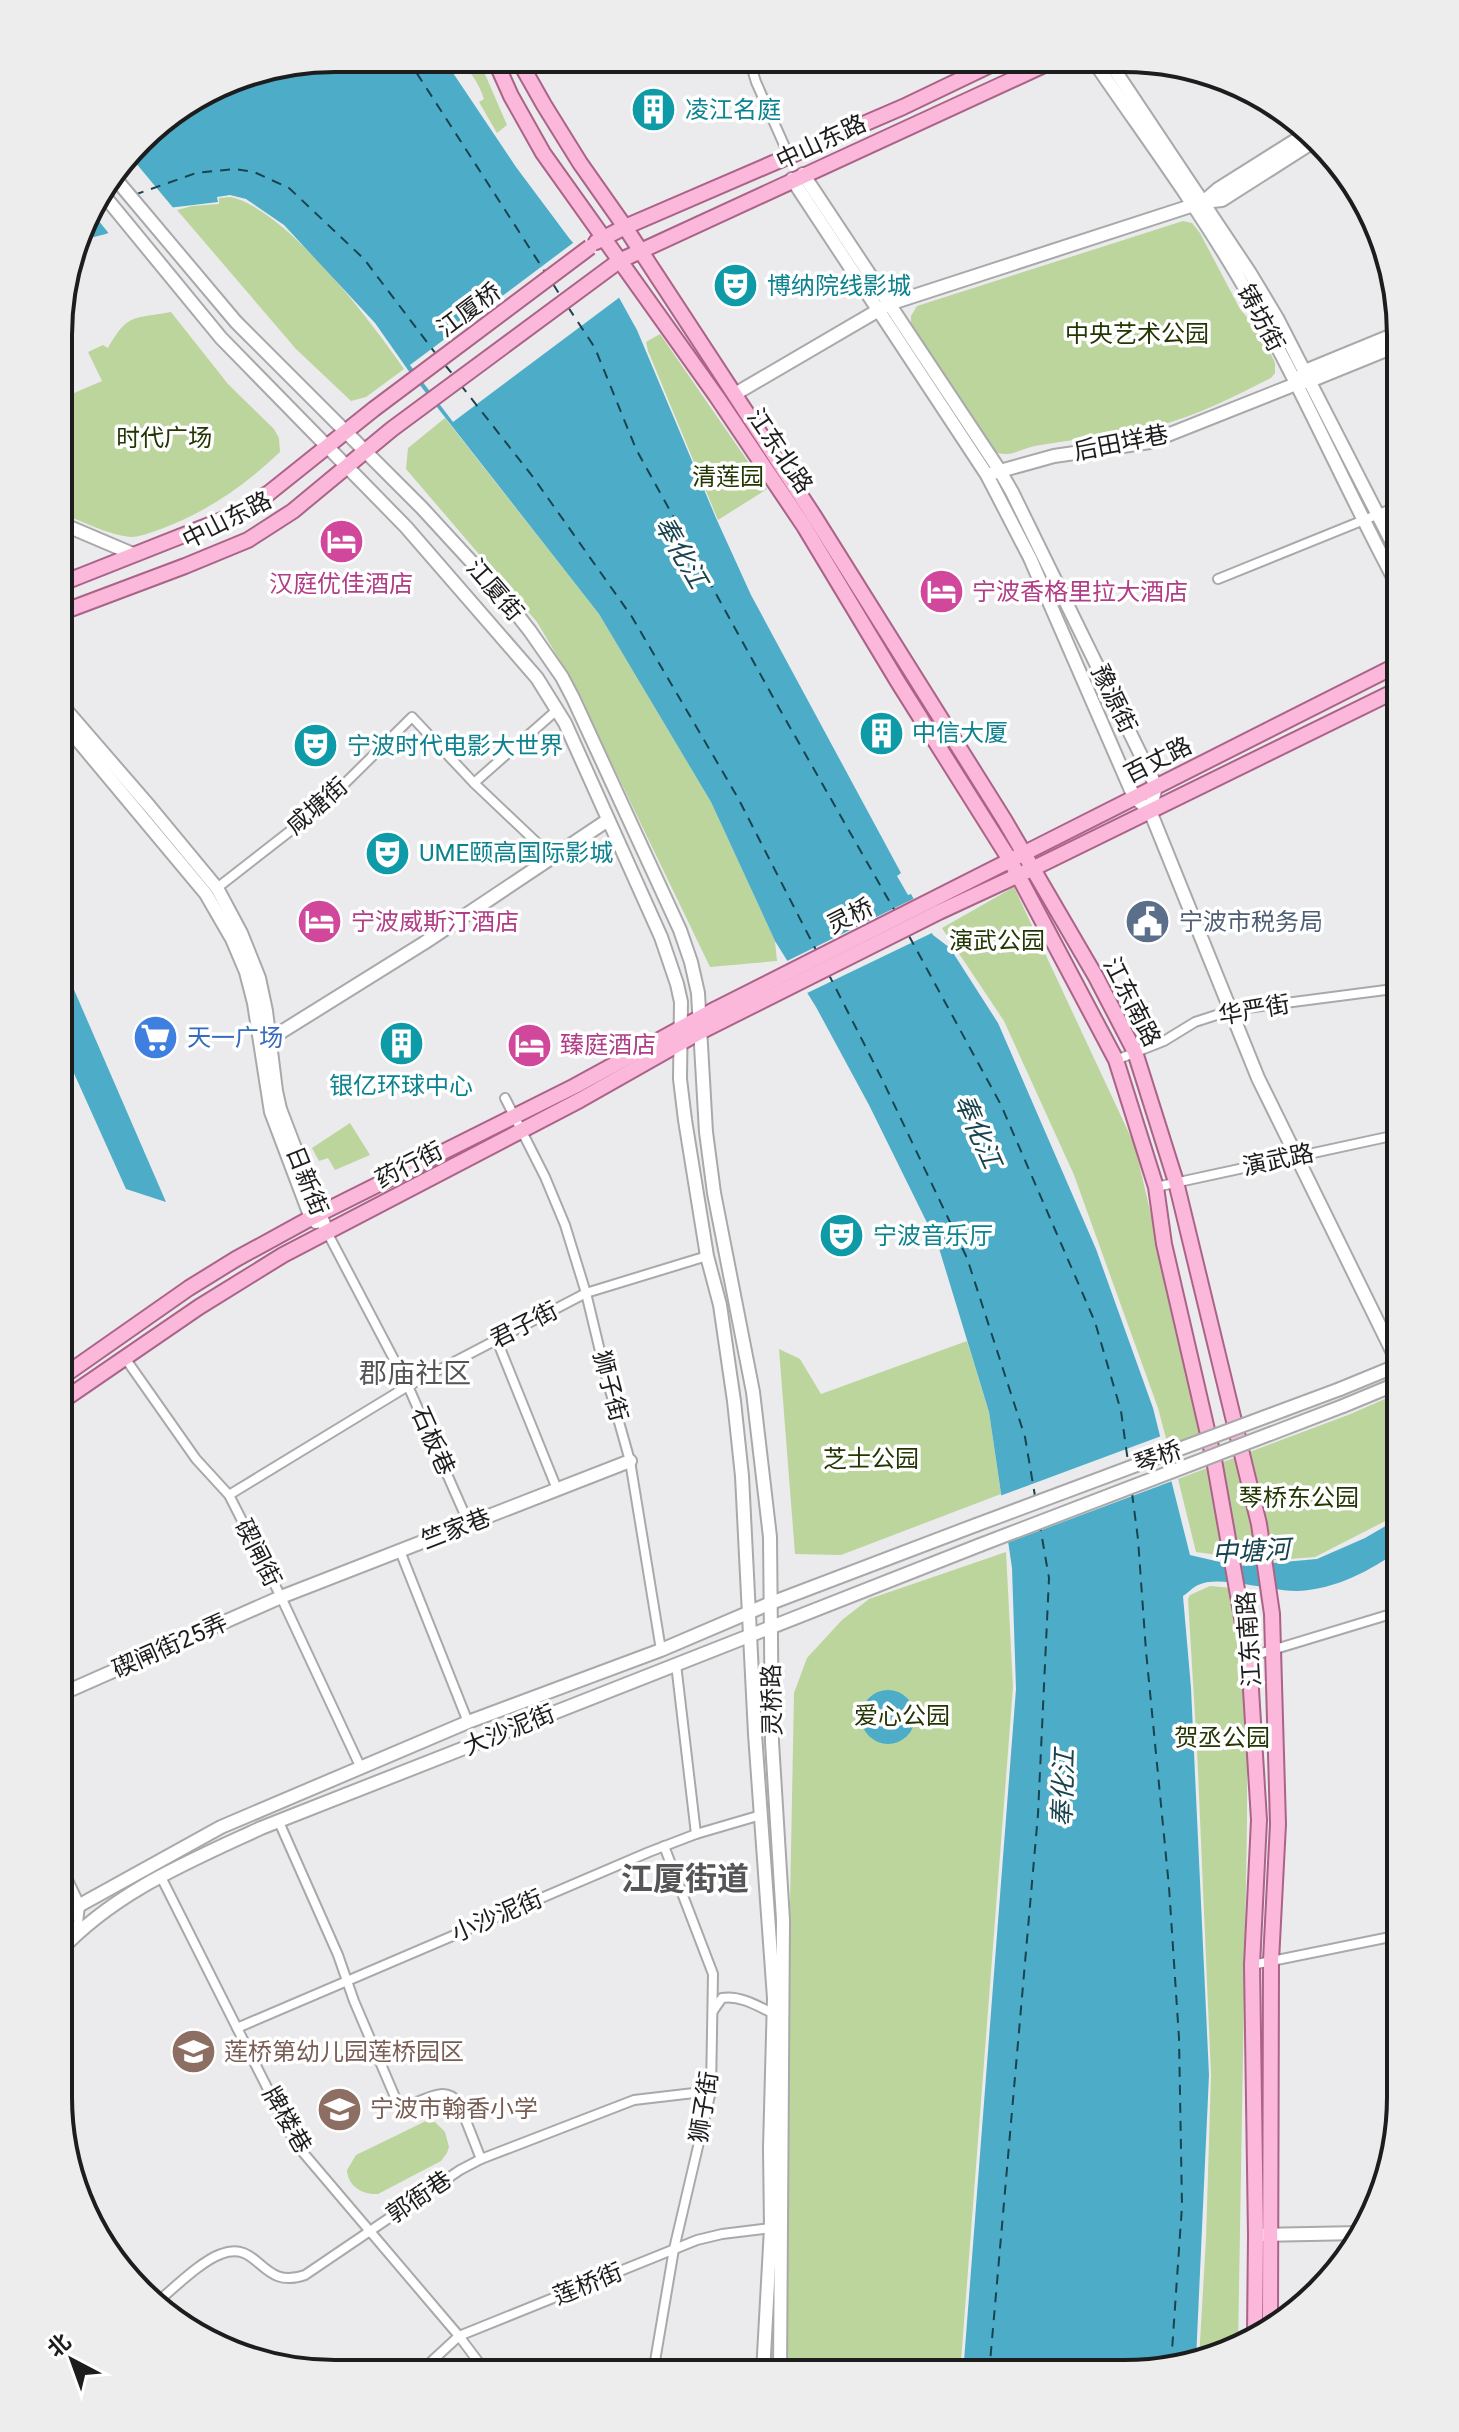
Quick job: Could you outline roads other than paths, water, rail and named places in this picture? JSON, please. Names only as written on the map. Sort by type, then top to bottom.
[{"type":"main road","name":"江东北路","points":[[500,72],[543,153],[603,238],[613,266],[717,397],[804,526],[1019,875]]},
{"type":"main road","name":"江东北路","points":[[526,72],[580,163],[814,516],[1025,853]]},
{"type":"main road","name":"中山东路","points":[[590,247],[625,227],[903,107],[976,72]]},
{"type":"main road","name":"中山东路","points":[[613,266],[798,177],[1029,72]]},
{"type":"main road","name":"铸坊街","points":[[1102,72],[1257,284],[1308,376],[1387,534]]},
{"type":"main road","name":"铸坊街","points":[[1116,72],[1198,204],[1239,278],[1387,566]]},
{"type":"main road","points":[[1198,204],[1298,139]]},
{"type":"main road","points":[[735,394],[884,306],[1198,204],[1222,200],[1307,146]]},
{"type":"main road","name":"豫源街","points":[[798,177],[1000,471],[1156,786]]},
{"type":"main road","name":"江厦街","points":[[120,184],[236,322],[422,508],[501,594],[562,677],[680,930],[696,978],[700,1025]]},
{"type":"main road","name":"江厦街","points":[[108,201],[221,338],[406,527],[537,678],[558,709],[661,937],[680,1000],[681,1044]]},
{"type":"main road","name":"江厦桥","points":[[374,409],[590,247]]},
{"type":"main road","name":"江厦桥","points":[[392,429],[613,266]]},
{"type":"main road","name":"豫源街","points":[[884,306],[987,475],[1030,558],[1134,797],[1150,811]]},
{"type":"main road","name":"后田垟巷","points":[[987,475],[1054,456],[1150,442],[1296,384],[1387,338]]},
{"type":"main road","name":"后田垟巷","points":[[1308,376],[1387,349]]},
{"type":"main road","name":"中山东路","points":[[72,579],[232,516],[269,493],[374,409]]},
{"type":"main road","name":"中山东路","points":[[72,608],[248,540],[293,511],[392,429]]},
{"type":"main road","points":[[72,528],[133,554]]},
{"type":"main road","name":"百丈路","points":[[938,905],[1010,860],[1387,670]]},
{"type":"main road","name":"百丈路","points":[[938,905],[992,888],[1387,695]]},
{"type":"main road","name":"日新街","points":[[72,717],[217,888],[241,933],[264,997],[280,1109],[316,1215]]},
{"type":"main road","name":"日新街","points":[[72,733],[206,894],[232,939],[246,972],[254,1003],[271,1112],[316,1215],[327,1232]]},
{"type":"main road","points":[[1156,786],[1150,811],[1258,1078],[1386,1339]]},
{"type":"main road","points":[[270,1039],[424,943],[608,820]]},
{"type":"main road","name":"江东南路","points":[[1025,853],[1135,1052],[1176,1182],[1259,1524],[1273,1650],[1278,1824],[1271,1961],[1270,2316]]},
{"type":"main road","name":"江东南路","points":[[1019,875],[1116,1060],[1156,1187],[1164,1244],[1214,1460],[1243,1617],[1249,1657],[1259,1820],[1252,1965],[1255,2324]]},
{"type":"main road","name":"灵桥","points":[[787,980],[938,905]]},
{"type":"main road","name":"药行街","points":[[72,1394],[245,1278],[523,1131],[681,1044],[700,1025],[787,980]]},
{"type":"main road","name":"药行街","points":[[72,1370],[189,1288],[316,1215],[515,1116],[681,1028],[700,1025]]},
{"type":"main road","name":"灵桥路","points":[[700,1025],[706,1132],[714,1193],[753,1392],[770,1537],[772,1742],[783,1920],[780,2360]]},
{"type":"main road","name":"灵桥路","points":[[681,1044],[680,1079],[685,1120],[707,1256],[720,1305],[742,1476],[774,2014],[771,2228],[764,2360]]},
{"type":"main road","name":"琴桥","points":[[976,1525],[1386,1371]]},
{"type":"main road","name":"琴桥","points":[[980,1545],[1386,1388]]},
{"type":"main road","name":"竺家巷","points":[[281,1597],[630,1461]]},
{"type":"main road","name":"大沙泥街","points":[[72,1913],[80,1905],[221,1827],[360,1766],[976,1525]]},
{"type":"main road","name":"大沙泥街","points":[[72,1938],[116,1902],[160,1875],[279,1822],[980,1545]]},
{"type":"main road","name":"碶闸街25弄","points":[[72,1689],[281,1597]]},
{"type":"main road","points":[[1256,2235],[1349,2233]]},
{"type":"street","points":[[753,72],[789,156]]},
{"type":"street","points":[[1218,579],[1387,510]]},
{"type":"street","points":[[553,858],[474,783],[558,709]]},
{"type":"street","name":"咸塘街","points":[[217,888],[321,807],[412,717],[474,783]]},
{"type":"street","name":"华严街","points":[[1116,1060],[1164,1041],[1195,1022],[1232,1010],[1387,990]]},
{"type":"street","name":"狮子街","points":[[505,1098],[565,1225],[586,1293],[630,1461],[661,1650]]},
{"type":"street","name":"演武路","points":[[1156,1187],[1387,1137]]},
{"type":"street","name":"石板巷","points":[[327,1232],[408,1386],[469,1524]]},
{"type":"street","name":"君子街","points":[[229,1495],[408,1386],[586,1293],[707,1256]]},
{"type":"street","points":[[496,1338],[557,1489]]},
{"type":"street","name":"碶闸街","points":[[125,1358],[196,1459],[229,1495],[281,1597],[360,1766]]},
{"type":"street","points":[[400,1551],[468,1722]]},
{"type":"street","points":[[1249,1657],[1386,1615]]},
{"type":"street","points":[[676,1664],[696,1834]]},
{"type":"street","name":"小沙泥街","points":[[237,2028],[664,1846],[761,1815]]},
{"type":"street","points":[[279,1822],[349,1980],[354,2001],[399,2105],[404,2107],[433,2095],[453,2095],[481,2159]]},
{"type":"street","name":"狮子街","points":[[655,2360],[674,2249],[711,2091],[713,2011],[713,1974],[664,1846]]},
{"type":"street","name":"牌楼巷","points":[[160,1875],[295,2143],[477,2360]]},
{"type":"street","points":[[72,1888],[80,1905],[77,1932]]},
{"type":"street","points":[[1252,1965],[1386,1938]]},
{"type":"street","points":[[713,2011],[722,1998],[729,1996],[738,1997],[774,2014]]},
{"type":"street","name":"郭衙巷","points":[[164,2297],[219,2254],[234,2250],[251,2255],[273,2275],[291,2278],[305,2275],[481,2159],[634,2100],[711,2091]]},
{"type":"street","name":"莲桥街","points":[[433,2360],[459,2336],[674,2249],[722,2234],[771,2228]]},
{"type":"water","name":"奉化江","points":[[452,72],[516,167],[569,238],[617,294],[637,330],[751,595],[901,873],[897,876],[908,895],[911,894],[933,935],[950,948],[998,1023],[1096,1249],[1153,1408],[1190,1555],[1220,1562],[1227,1567],[1317,1559],[1386,1526],[1386,1559],[1339,1583],[1298,1591],[1219,1581],[1196,1586],[1183,1596],[1191,1688],[1209,2075],[1196,2349],[1158,2358],[1124,2360],[964,2360],[1016,1689],[1012,1568],[989,1412],[938,1245],[869,1105],[816,1007],[775,941],[711,802],[599,614],[408,370],[375,323],[284,225],[246,199],[230,195],[217,197],[218,202],[160,209],[91,238],[107,203],[137,162],[175,126],[203,107],[234,92],[301,74]]},
{"type":"water","points":[[72,985],[166,1202],[126,1189],[72,1069]]},
{"type":"water","points":[[888,1690],[907,1698],[915,1717],[907,1736],[888,1744],[869,1736],[861,1717],[869,1698]]},
{"type":"place","name":"凌江名庭","points":[[654,110]]},
{"type":"place","name":"博纳院线影城","points":[[736,286]]},
{"type":"place","name":"汉庭优佳酒店","points":[[341,542]]},
{"type":"place","name":"宁波香格里拉大酒店","points":[[941,592]]},
{"type":"place","name":"中信大厦","points":[[881,733]]},
{"type":"place","name":"宁波时代电影大世界","points":[[316,746]]},
{"type":"place","name":"UME颐高国际影城","points":[[388,853]]},
{"type":"place","name":"宁波威斯汀酒店","points":[[320,922]]},
{"type":"place","name":"宁波市税务局","points":[[1148,922]]},
{"type":"place","name":"天一广场","points":[[156,1038]]},
{"type":"place","name":"银亿环球中心","points":[[401,1044]]},
{"type":"place","name":"臻庭酒店","points":[[529,1045]]},
{"type":"place","name":"宁波音乐厅","points":[[842,1236]]},
{"type":"place","name":"莲桥第幼儿园莲桥园区","points":[[193,2052]]},
{"type":"place","name":"宁波市翰香小学","points":[[339,2109]]},
{"type":"district","name":"郡庙社区","points":[[415,1373]]},
{"type":"district","name":"江厦街道","points":[[685,1879]]},
{"type":"park label","name":"中央艺术公园","points":[[1137,334]]},
{"type":"park label","name":"时代广场","points":[[164,438]]},
{"type":"park label","name":"清莲园","points":[[728,477]]},
{"type":"park label","name":"演武公园","points":[[997,941]]},
{"type":"park label","name":"芝士公园","points":[[871,1459]]},
{"type":"park label","name":"琴桥东公园","points":[[1299,1498]]},
{"type":"park label","name":"爱心公园","points":[[902,1716]]},
{"type":"park label","name":"贺丞公园","points":[[1222,1738]]},
{"type":"water label","name":"中塘河","points":[[1251,1551]]}]
